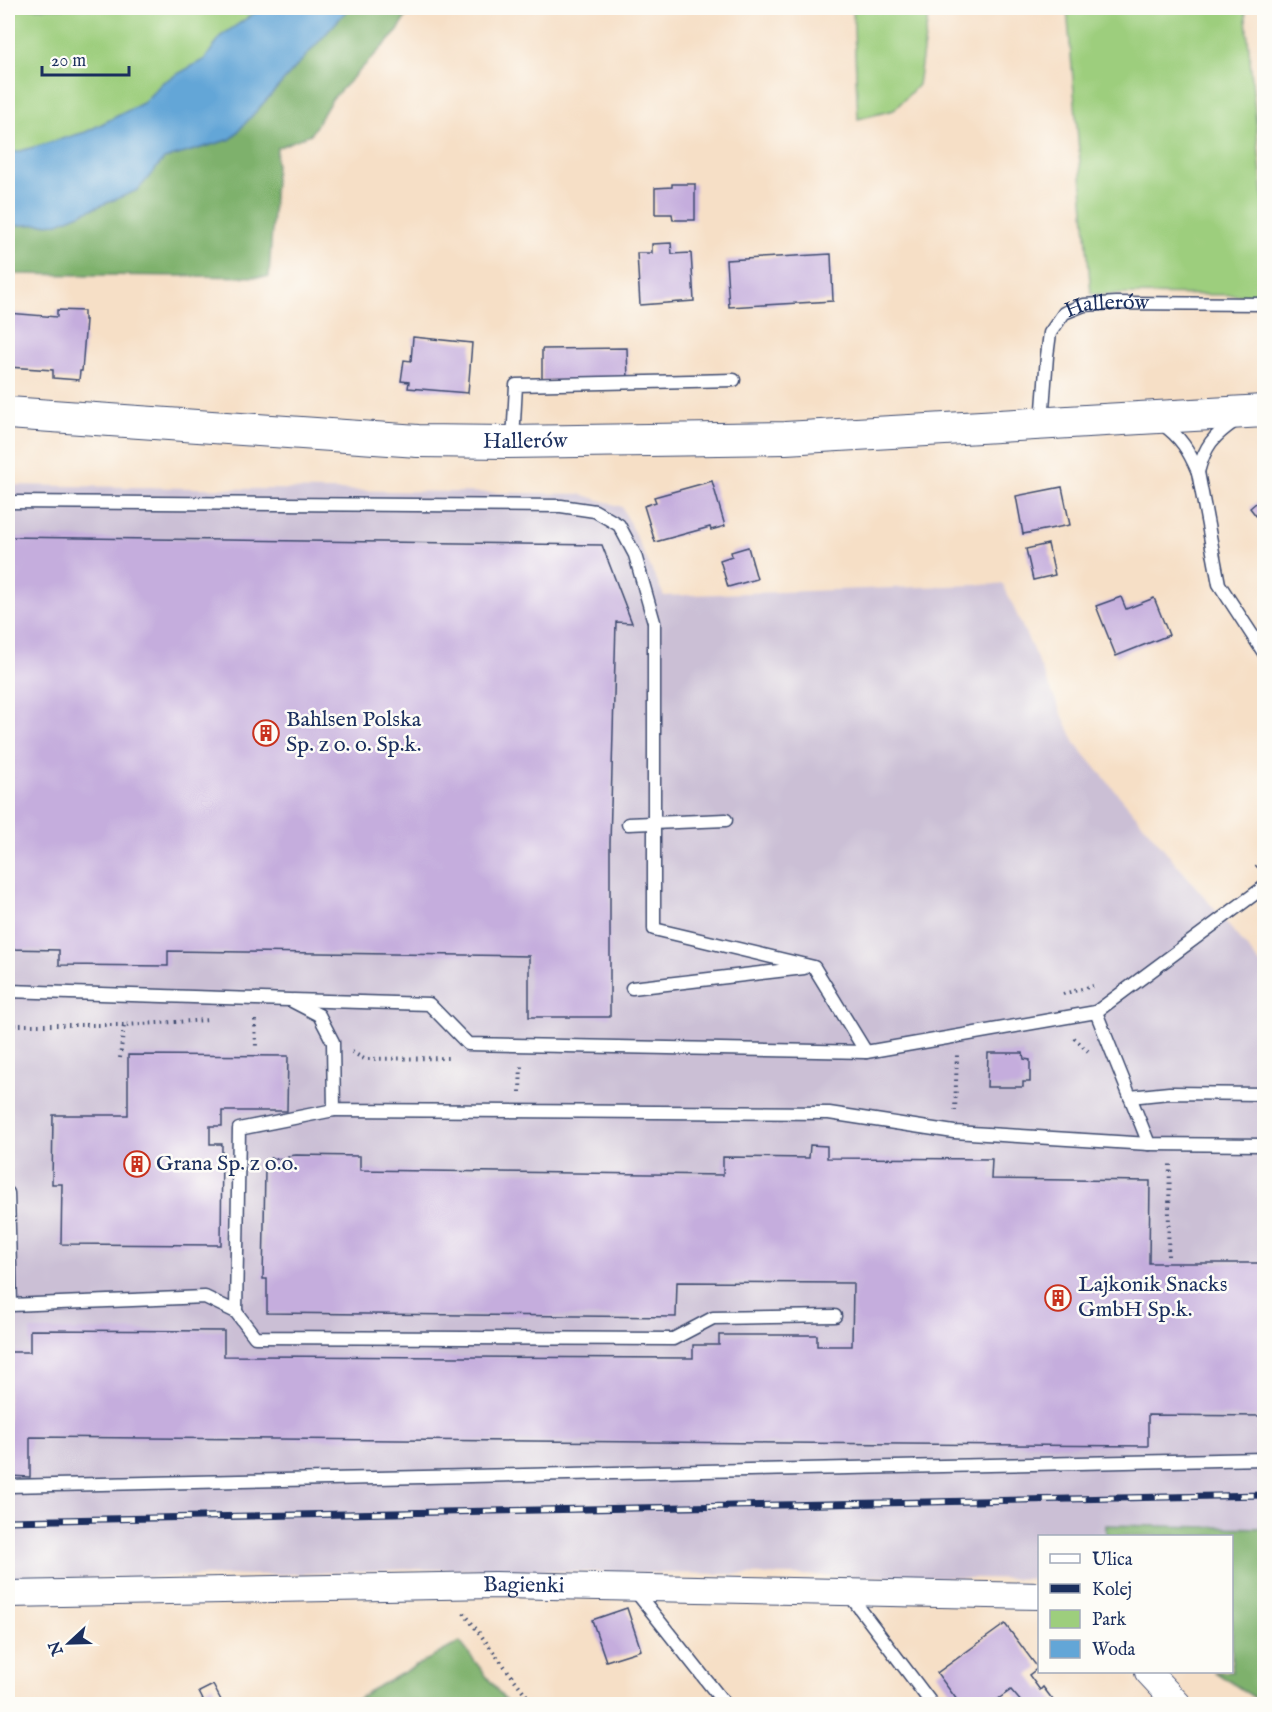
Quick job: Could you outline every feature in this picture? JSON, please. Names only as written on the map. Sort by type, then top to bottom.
[{"type":"street","name":"Hallerów","points":[[8,413],[418,441],[513,442],[785,438],[1256,412]]},
{"type":"street","name":"Bagienki","points":[[8,1594],[443,1586],[632,1587],[1038,1596]]},
{"type":"street","points":[[1150,1673],[1178,1704]]},
{"type":"lane","name":"Hallerów","points":[[1042,423],[1050,333],[1064,313],[1084,305],[1116,303],[1264,304]]},
{"type":"lane","points":[[513,442],[516,385],[734,380]]},
{"type":"lane","points":[[1198,472],[1204,450],[1215,436],[1256,412]]},
{"type":"lane","points":[[1141,418],[1160,423],[1176,433],[1188,449],[1198,472],[1219,584],[1264,653]]},
{"type":"lane","points":[[8,502],[561,506],[595,511],[619,525],[634,555],[654,622],[654,929],[814,967],[866,1052]]},
{"type":"lane","points":[[628,824],[726,820]]},
{"type":"lane","points":[[8,991],[429,1004],[468,1044],[866,1052],[1096,1012],[1259,896],[1264,887]]},
{"type":"lane","points":[[632,988],[814,967]]},
{"type":"lane","points":[[290,1000],[319,1015],[333,1042],[334,1110]]},
{"type":"lane","points":[[1096,1012],[1149,1144]]},
{"type":"lane","points":[[1130,1097],[1169,1093],[1264,1094]]},
{"type":"lane","points":[[236,1312],[239,1129],[334,1110],[829,1113],[954,1132],[1149,1144],[1264,1145]]},
{"type":"lane","points":[[8,1193],[9,1306],[205,1297],[236,1312],[255,1337],[674,1339],[713,1318],[834,1317]]},
{"type":"lane","points":[[8,1486],[1264,1459]]},
{"type":"lane","points":[[632,1587],[725,1704]]},
{"type":"lane","points":[[847,1593],[932,1704]]},
{"type":"path","points":[[255,1047],[255,1018],[265,1019]]},
{"type":"path","points":[[8,1025],[124,1025],[219,1020]]},
{"type":"path","points":[[120,1058],[124,1025]]},
{"type":"path","points":[[333,1042],[364,1059],[454,1058]]},
{"type":"path","points":[[954,1132],[957,1050]]},
{"type":"path","points":[[443,1586],[533,1704]]},
{"type":"shaded area","points":[[8,485],[580,494],[622,507],[664,596],[1003,584],[1075,743],[1264,968],[1264,1693],[1233,1673],[1233,1535],[1038,1535],[1038,1579],[412,1569],[296,1574],[8,1580]]},
{"type":"green space","points":[[8,8],[262,8],[221,36],[206,59],[163,82],[143,103],[86,132],[17,152],[8,152]]},
{"type":"green space","points":[[349,8],[410,8],[398,31],[332,99],[311,134],[277,148],[269,277],[8,274],[8,226],[58,223],[138,190],[164,159],[231,139]]},
{"type":"green space","points":[[853,8],[927,8],[928,17],[918,85],[894,110],[858,119]]},
{"type":"green space","points":[[1067,8],[1245,8],[1264,204],[1264,295],[1091,294]]},
{"type":"green space","points":[[1106,1525],[1264,1528],[1264,1704],[1217,1673],[1233,1673],[1233,1535],[1106,1535]]},
{"type":"green space","points":[[460,1642],[508,1704],[352,1704],[366,1693]]},
{"type":"water","points":[[262,8],[349,8],[231,139],[164,159],[138,190],[58,223],[8,226],[8,152],[17,152],[86,132],[143,103],[163,82],[205,59],[221,36]]},
{"type":"building","points":[[672,184],[695,184],[695,220],[673,220],[672,214],[655,214],[655,188],[672,187]]},
{"type":"building","points":[[671,243],[672,254],[691,253],[694,301],[640,305],[637,253],[652,253],[652,244]]},
{"type":"building","points":[[831,254],[833,301],[729,307],[726,260]]},
{"type":"building","points":[[57,310],[84,311],[84,320],[86,320],[82,371],[80,371],[79,380],[53,378],[53,370],[8,367],[8,313],[57,317]]},
{"type":"building","points":[[413,337],[472,343],[468,393],[408,388],[409,382],[401,381],[404,360],[411,361]]},
{"type":"building","points":[[627,348],[628,381],[542,381],[542,349]]},
{"type":"building","points":[[712,481],[725,526],[711,530],[710,527],[655,542],[644,506],[656,502],[654,497]]},
{"type":"building","points":[[1062,487],[1070,525],[1023,534],[1016,496]]},
{"type":"building","points":[[1263,497],[1264,499],[1264,526],[1250,508]]},
{"type":"building","name":"Bahlsen Polska Sp. z o. o. Sp.k.","points":[[8,537],[602,545],[632,623],[616,622],[610,843],[610,1017],[529,1017],[529,956],[168,951],[168,966],[59,965],[59,950],[8,949]]},
{"type":"building","points":[[1048,544],[1055,575],[1033,580],[1026,549]]},
{"type":"building","points":[[748,547],[757,579],[728,587],[720,560],[732,556],[731,552]]},
{"type":"building","points":[[1121,597],[1126,609],[1154,598],[1169,635],[1116,656],[1096,606]]},
{"type":"building","points":[[988,1053],[1023,1053],[1024,1059],[1030,1060],[1030,1082],[1023,1082],[1023,1087],[987,1087]]},
{"type":"building","name":"Grana Sp. z o.o.","points":[[128,1055],[288,1056],[287,1111],[222,1111],[222,1126],[210,1126],[210,1144],[222,1144],[221,1245],[61,1244],[62,1184],[52,1184],[53,1115],[128,1115]]},
{"type":"building","name":"Lajkonik Snacks GmbH Sp.k.","points":[[810,1145],[827,1146],[827,1158],[992,1159],[991,1179],[1150,1181],[1149,1263],[1264,1263],[1264,1416],[1148,1415],[1148,1446],[30,1437],[30,1477],[8,1476],[8,1352],[30,1352],[30,1330],[224,1331],[224,1356],[693,1358],[693,1345],[719,1345],[719,1335],[817,1335],[817,1346],[852,1346],[853,1283],[677,1282],[676,1317],[267,1313],[267,1279],[263,1279],[265,1170],[270,1171],[270,1158],[288,1159],[288,1156],[296,1155],[360,1156],[360,1170],[723,1175],[723,1157],[809,1158]]},
{"type":"building","points":[[627,1608],[641,1650],[606,1661],[592,1620]]},
{"type":"building","points":[[1005,1624],[1038,1668],[1029,1675],[1040,1690],[1043,1687],[1056,1704],[1023,1704],[1011,1690],[991,1704],[960,1704],[937,1673]]},
{"type":"building","points":[[213,1685],[223,1704],[193,1704],[203,1700],[199,1692]]},
{"type":"railway","points":[[8,1521],[1264,1495]]},
{"type":"place","name":"Bahlsen Polska Sp. z o. o. Sp.k.","points":[[266,733]]},
{"type":"place","name":"Grana Sp. z o.o.","points":[[137,1164]]},
{"type":"place","name":"Lajkonik Snacks GmbH Sp.k.","points":[[1058,1298]]}]
